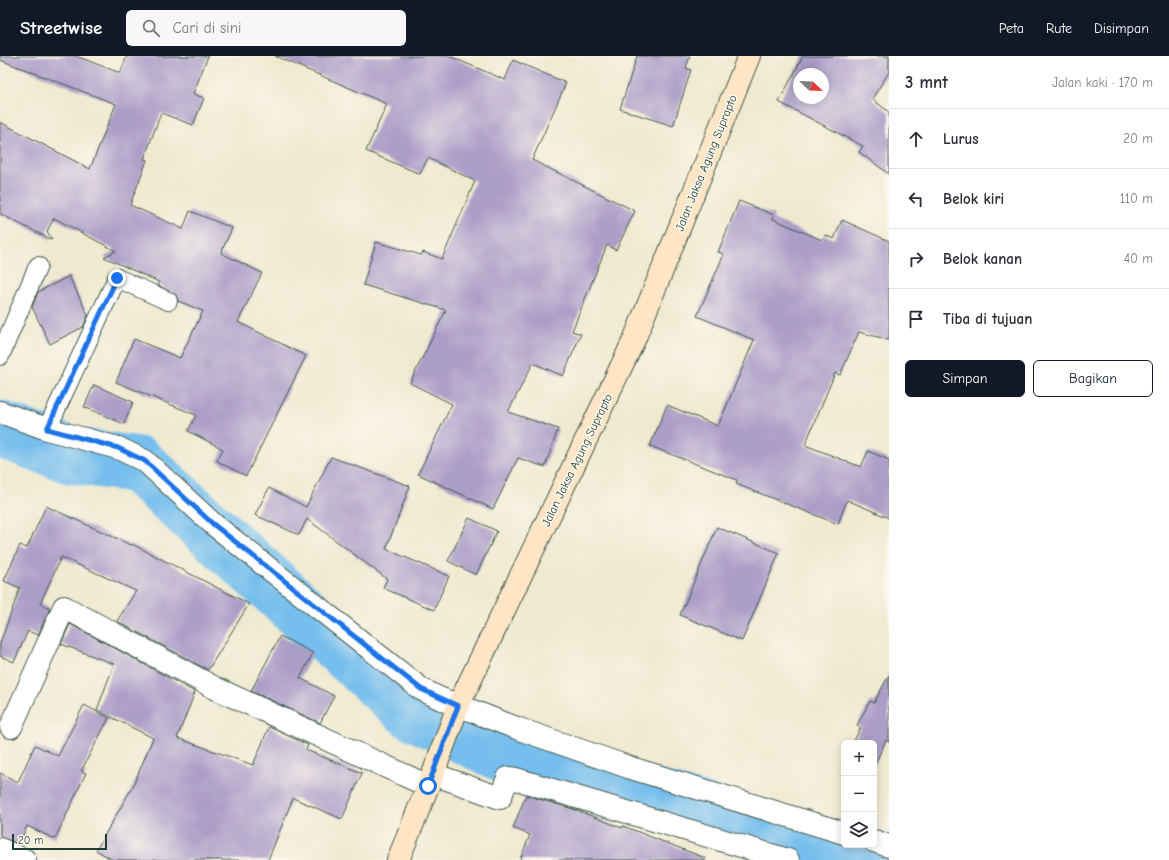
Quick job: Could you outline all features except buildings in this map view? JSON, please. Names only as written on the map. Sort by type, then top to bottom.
[{"type":"main road","name":"Jalan Jaksa Agung Suprapto","points":[[398,860],[432,777],[457,709],[634,340],[749,56]]},
{"type":"street","points":[[0,412],[47,429],[118,448],[145,461],[213,524],[369,648],[421,689],[457,709],[631,768],[841,831]]},
{"type":"street","points":[[11,727],[64,607],[215,688],[432,777],[500,798],[508,778],[516,779],[788,860]]},
{"type":"street","points":[[877,842],[889,846]]},
{"type":"street","points":[[0,849],[25,860]]},
{"type":"lane","points":[[0,356],[38,266]]},
{"type":"lane","points":[[47,429],[117,278],[168,301]]},
{"type":"waterway","points":[[0,429],[70,455],[138,465],[412,711],[501,753],[800,840],[875,860]]},
{"type":"route","points":[[117,278],[47,429],[118,448],[145,461],[213,524],[421,689],[458,706],[428,786]]}]
